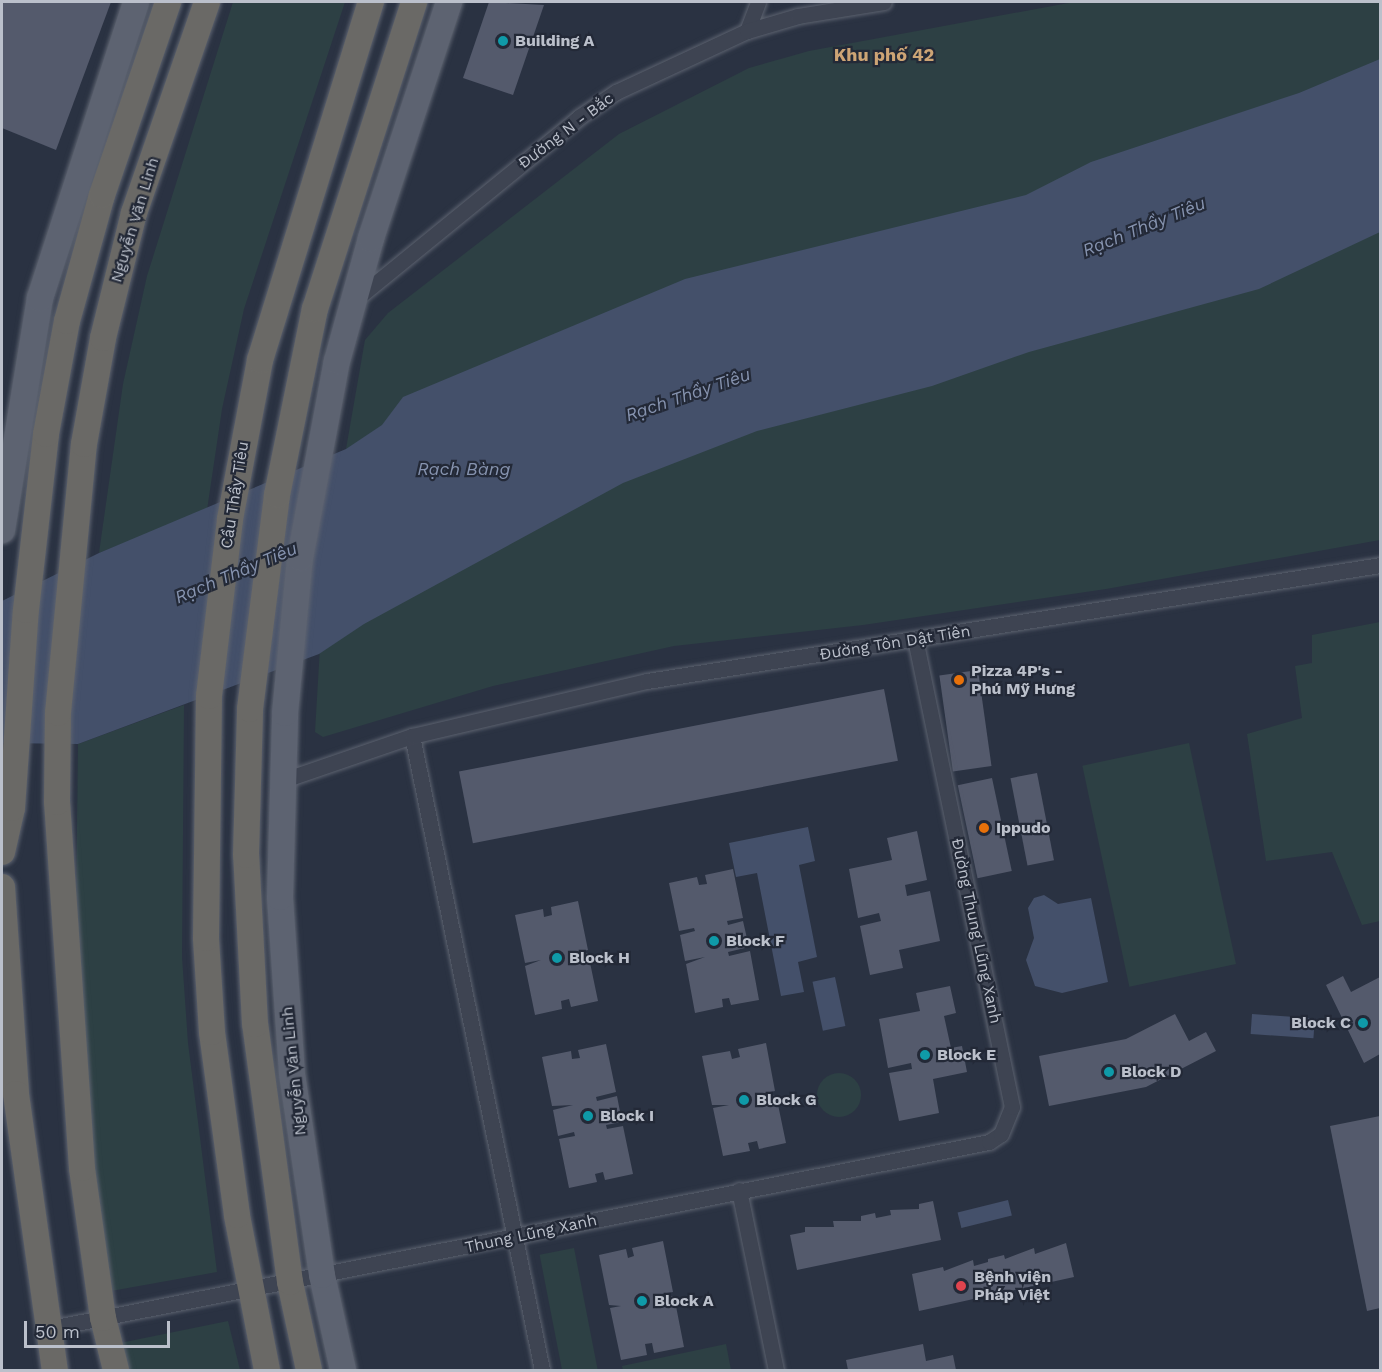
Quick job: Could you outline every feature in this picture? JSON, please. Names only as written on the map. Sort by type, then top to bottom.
[{"type":"highway","points":[[2,852],[12,808],[26,610],[45,434],[91,229],[168,2]]},
{"type":"highway","name":"Nguyễn Văn Linh","points":[[103,1318],[82,1168],[57,802],[63,641],[84,444],[103,338],[134,213],[207,2]]},
{"type":"highway","name":"Cầu Thầy Tiêu","points":[[249,1290],[212,1032],[205,776],[220,592],[260,360],[371,2]]},
{"type":"highway","name":"Nguyễn Văn Linh","points":[[309,1371],[290,1282],[255,1024],[246,855],[247,769],[267,563],[305,358],[336,232],[414,2]]},
{"type":"highway","points":[[2,887],[2,917],[15,1085],[46,1329],[55,1371]]},
{"type":"highway","points":[[249,1290],[267,1371]]},
{"type":"highway","points":[[103,1318],[116,1371]]},
{"type":"main road","points":[[2,530],[31,335],[51,258],[136,2]]},
{"type":"main road","points":[[281,774],[300,558],[337,361],[351,303],[449,2]]},
{"type":"main road","name":"Nguyễn Văn Linh","points":[[281,774],[285,988],[298,1124],[322,1275],[343,1371]]},
{"type":"street","points":[[747,32],[758,2]]},
{"type":"street","name":"Đường N - Bắc","points":[[351,303],[579,117],[616,92],[747,32],[798,16],[884,2]]},
{"type":"street","name":"Đường Tôn Dật Tiên","points":[[281,774],[412,736],[647,681],[1380,565]]},
{"type":"street","name":"Đường Thung Lũng Xanh","points":[[739,1190],[989,1142],[1009,1120],[1012,1107],[915,640]]},
{"type":"street","points":[[412,736],[542,1371]]},
{"type":"street","points":[[739,1190],[776,1371]]},
{"type":"street","name":"Thung Lũng Xanh","points":[[46,1329],[516,1238],[739,1190]]},
{"type":"green space","points":[[233,2],[345,2],[244,309],[222,409],[207,510],[99,553],[123,384],[147,276]]},
{"type":"green space","points":[[1074,2],[1380,2],[1380,100],[346,449],[365,340],[388,313],[619,134],[749,68],[809,51]]},
{"type":"green space","points":[[1380,187],[1380,540],[1106,589],[863,625],[674,646],[493,686],[323,737],[315,732],[322,613],[554,502]]},
{"type":"green space","points":[[1380,622],[1380,921],[1362,925],[1332,852],[1266,861],[1247,734],[1302,718],[1295,666],[1312,663],[1312,635]]},
{"type":"green space","points":[[184,705],[182,957],[188,1043],[217,1272],[111,1291],[93,1183],[76,915],[78,744]]},
{"type":"green space","points":[[1189,743],[1236,964],[1129,987],[1082,766]]},
{"type":"green space","points":[[839,1073],[848,1074],[855,1079],[860,1086],[860,1104],[855,1111],[848,1116],[839,1117],[830,1116],[823,1111],[818,1104],[817,1095],[818,1086],[823,1079],[830,1074]]},
{"type":"green space","points":[[574,1248],[598,1370],[562,1370],[540,1255]]},
{"type":"green space","points":[[228,1321],[240,1370],[126,1370],[120,1343]]},
{"type":"green space","points":[[726,1344],[731,1370],[623,1370],[622,1366]]},
{"type":"water","name":"Rạch Bàng","points":[[1380,59],[1380,232],[1259,289],[1029,352],[932,386],[757,431],[623,483],[364,624],[319,654],[78,744],[2,743],[2,601],[99,553],[346,449],[382,425],[403,397],[685,279],[1026,195],[1091,162],[1299,93]]},
{"type":"water","points":[[808,827],[815,861],[799,865],[817,957],[798,962],[804,992],[781,996],[757,873],[736,877],[729,843]]},
{"type":"water","points":[[1044,895],[1058,904],[1091,898],[1108,982],[1062,993],[1035,986],[1026,960],[1034,938],[1028,908],[1034,898]]},
{"type":"water","points":[[835,977],[845,1026],[823,1031],[813,982]]},
{"type":"water","points":[[1252,1014],[1315,1018],[1313,1038],[1251,1034]]},
{"type":"water","points":[[1008,1200],[1012,1216],[961,1228],[958,1213]]},
{"type":"building","points":[[2,2],[111,2],[56,150],[2,128]]},
{"type":"building","name":"Building A","points":[[489,2],[544,5],[513,95],[463,78]]},
{"type":"building","points":[[978,670],[991,766],[953,771],[939,675]]},
{"type":"building","points":[[884,689],[898,761],[473,843],[459,772]]},
{"type":"building","points":[[1037,773],[1054,860],[1027,866],[1010,778]]},
{"type":"building","name":"Ippudo","points":[[992,778],[1012,871],[978,878],[958,785]]},
{"type":"building","points":[[917,831],[927,880],[905,885],[907,896],[930,891],[940,941],[899,950],[903,968],[870,975],[860,926],[881,921],[879,913],[858,918],[849,869],[892,860],[887,838]]},
{"type":"building","name":"Block F","points":[[733,869],[743,918],[727,921],[728,925],[743,921],[749,947],[728,952],[729,956],[750,951],[759,1000],[731,1005],[729,998],[722,999],[723,1007],[695,1013],[686,964],[705,957],[685,961],[680,935],[695,931],[694,928],[679,931],[669,883],[697,877],[699,885],[707,884],[705,875]]},
{"type":"building","name":"Block H","points":[[578,901],[588,950],[572,953],[573,957],[588,953],[598,1001],[571,1007],[569,999],[561,1001],[562,1009],[535,1015],[525,966],[541,960],[525,963],[515,915],[543,909],[544,917],[552,915],[551,907]]},
{"type":"building","name":"Block C","points":[[1343,976],[1351,992],[1380,977],[1380,1054],[1364,1063],[1326,985]]},
{"type":"building","name":"Block E","points":[[950,986],[956,1013],[944,1016],[951,1048],[962,1046],[967,1072],[933,1079],[939,1113],[899,1121],[889,1073],[912,1069],[911,1063],[888,1068],[879,1019],[920,1011],[916,993]]},
{"type":"building","name":"Block D","points":[[1175,1014],[1189,1041],[1206,1032],[1216,1051],[1146,1087],[1049,1106],[1039,1056],[1126,1039]]},
{"type":"building","name":"Block G","points":[[766,1043],[775,1091],[759,1094],[760,1099],[776,1095],[786,1143],[759,1149],[757,1141],[748,1143],[750,1151],[723,1156],[713,1108],[729,1105],[712,1105],[702,1056],[730,1051],[732,1059],[740,1057],[738,1049]]},
{"type":"building","name":"Block I","points":[[606,1044],[616,1092],[596,1097],[597,1101],[617,1096],[622,1122],[606,1125],[607,1129],[623,1126],[633,1174],[605,1180],[603,1172],[595,1174],[597,1182],[569,1188],[559,1139],[575,1136],[574,1132],[558,1136],[553,1110],[573,1105],[552,1106],[542,1057],[571,1051],[572,1059],[580,1058],[578,1050]]},
{"type":"building","points":[[1380,1116],[1380,1308],[1367,1311],[1330,1126]]},
{"type":"building","points":[[933,1201],[941,1240],[797,1270],[790,1235],[805,1232],[805,1227],[834,1227],[833,1221],[861,1221],[861,1216],[875,1213],[876,1218],[891,1215],[890,1210],[919,1209],[919,1204]]},
{"type":"building","name":"Block A","points":[[663,1241],[673,1292],[655,1295],[656,1299],[674,1296],[684,1347],[654,1353],[652,1343],[645,1344],[647,1355],[621,1360],[610,1308],[621,1306],[609,1305],[599,1255],[626,1249],[628,1258],[634,1256],[632,1248]]},
{"type":"building","points":[[1066,1243],[1074,1277],[919,1311],[912,1274],[943,1267],[944,1271],[973,1260],[974,1266],[988,1262],[988,1259],[1004,1255],[1005,1259],[1034,1248],[1035,1254]]},
{"type":"building","points":[[923,1344],[926,1361],[953,1355],[956,1370],[848,1370],[846,1360]]},
{"type":"place","name":"Building A","points":[[503,41]]},
{"type":"place","name":"Pizza 4P's - Phú Mỹ Hưng","points":[[959,680]]},
{"type":"place","name":"Ippudo","points":[[984,828]]},
{"type":"place","name":"Block F","points":[[714,941]]},
{"type":"place","name":"Block H","points":[[557,958]]},
{"type":"place","name":"Block C","points":[[1363,1023]]},
{"type":"place","name":"Block E","points":[[925,1055]]},
{"type":"place","name":"Block D","points":[[1109,1072]]},
{"type":"place","name":"Block G","points":[[744,1100]]},
{"type":"place","name":"Block I","points":[[588,1116]]},
{"type":"place","name":"Bệnh viện Pháp Việt","points":[[961,1286]]},
{"type":"place","name":"Block A","points":[[642,1301]]},
{"type":"district","name":"Khu phố 42","points":[[884,55]]},
{"type":"water label","name":"Rạch Thầy Tiêu","points":[[1144,227]]},
{"type":"water label","name":"Rạch Thầy Tiêu","points":[[688,395]]},
{"type":"water label","name":"Rạch Thầy Tiêu","points":[[236,573]]}]
